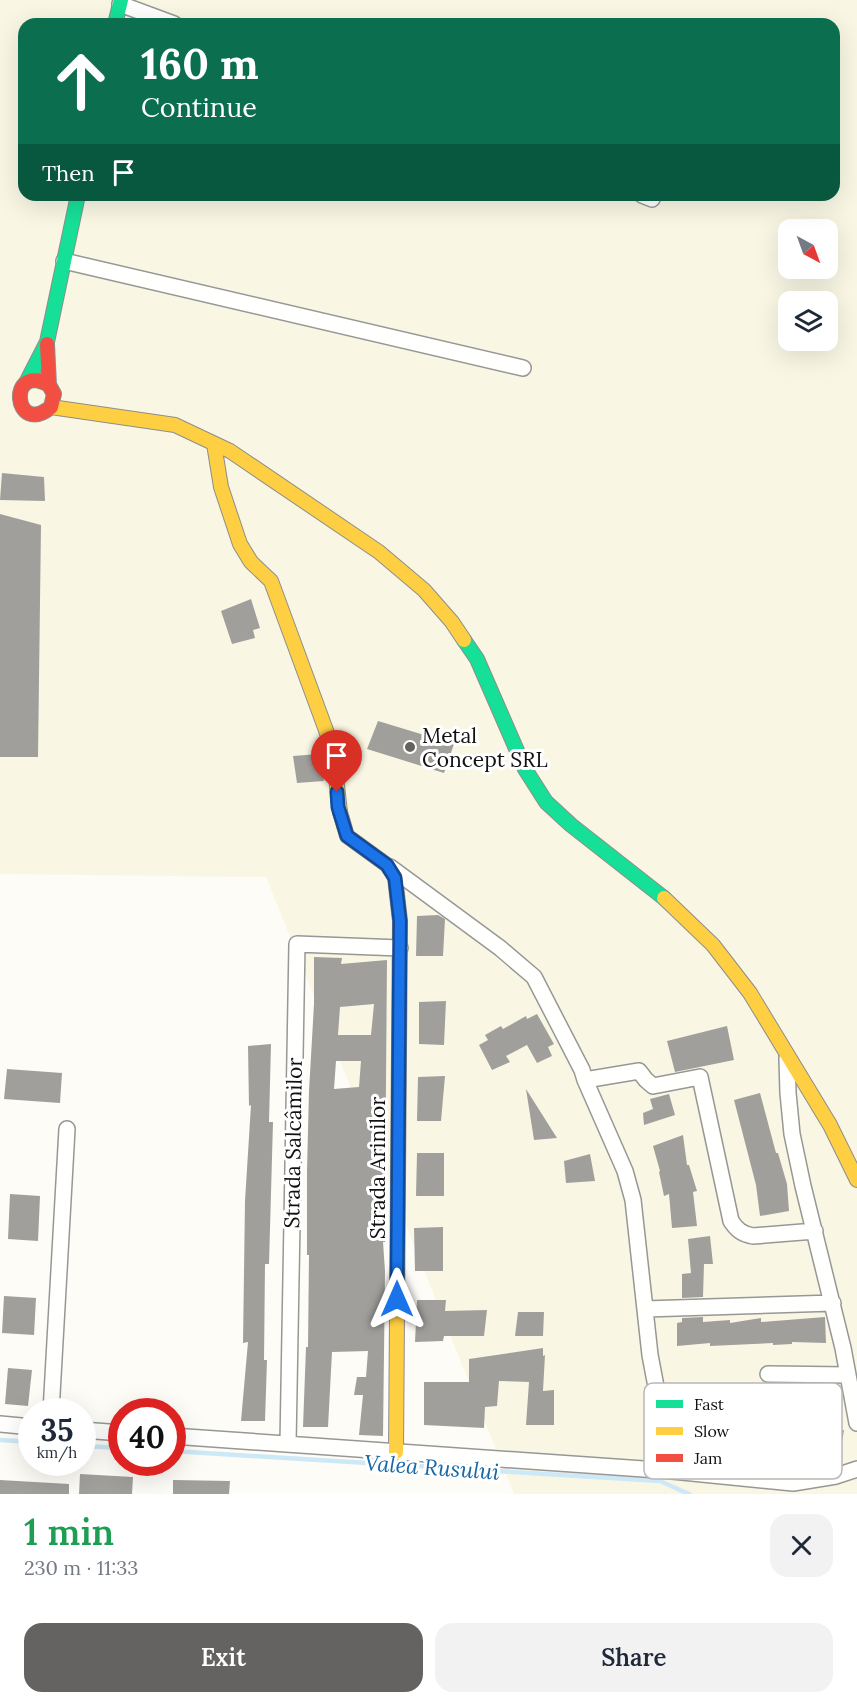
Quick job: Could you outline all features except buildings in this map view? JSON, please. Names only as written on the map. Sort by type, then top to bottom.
[{"type":"main road","points":[[116,18],[120,2]]},
{"type":"main road","points":[[47,342],[51,396],[40,414],[29,413],[16,403],[20,390],[47,342],[77,201]]},
{"type":"main road","points":[[27,381],[41,380],[51,396],[79,411],[175,425],[230,451],[379,552],[424,590],[452,622],[477,659],[525,769],[546,802],[571,825],[669,902],[712,945],[741,981],[830,1125],[857,1179]]},
{"type":"main road","points":[[214,444],[221,487],[240,544],[251,562],[270,581],[327,733],[336,777],[338,807],[347,836],[387,865]]},
{"type":"main road","name":"Strada Arinilor","points":[[387,865],[395,878],[400,921],[396,1452]]},
{"type":"street","points":[[120,2],[159,18]]},
{"type":"street","points":[[64,261],[523,369]]},
{"type":"street","points":[[387,865],[500,948],[534,977],[582,1070],[625,1171],[633,1200],[650,1355],[655,1383]]},
{"type":"street","name":"Strada Salcâmilor","points":[[288,1444],[297,945],[400,948]]},
{"type":"street","points":[[787,1056],[792,1134],[833,1303],[857,1423]]},
{"type":"street","points":[[585,1080],[639,1071],[653,1086],[700,1077],[732,1221],[737,1229],[753,1236],[815,1231]]},
{"type":"street","points":[[52,1398],[68,1129]]},
{"type":"street","points":[[645,1309],[833,1303]]},
{"type":"street","points":[[768,1374],[848,1375]]},
{"type":"street","points":[[0,1424],[18,1426]]},
{"type":"street","points":[[186,1437],[644,1469]]},
{"type":"street","points":[[842,1474],[857,1469]]},
{"type":"street","points":[[753,1479],[793,1483],[818,1479]]},
{"type":"shaded area","points":[[0,0],[857,0],[857,1494],[514,1494],[266,877],[0,874]]},
{"type":"waterway","name":"Valea Rusului","points":[[0,1440],[18,1441]]},
{"type":"waterway","name":"Valea Rusului","points":[[96,1447],[108,1447]]},
{"type":"waterway","name":"Valea Rusului","points":[[186,1452],[660,1481],[689,1494]]},
{"type":"traffic: fast","points":[[116,18],[121,0]]},
{"type":"traffic: fast","points":[[27,381],[47,342],[77,201]]},
{"type":"traffic: fast","points":[[464,640],[477,659],[525,769],[546,802],[571,825],[664,898]]},
{"type":"traffic: slow","points":[[51,407],[175,425],[230,451],[379,552],[424,590],[452,622],[464,640]]},
{"type":"traffic: slow","points":[[214,444],[221,487],[240,544],[251,562],[271,581],[327,733],[340,812]]},
{"type":"traffic: slow","points":[[664,898],[713,945],[750,993],[830,1125],[857,1180]]},
{"type":"traffic: slow","points":[[396,1452],[398,1179]]},
{"type":"traffic: jam","points":[[47,344],[49,385],[54,394],[51,407],[38,414],[29,413],[23,407],[20,399],[21,390],[26,383],[35,380],[49,385]]},
{"type":"traffic: jam","points":[[340,812],[347,836],[387,865],[395,877],[400,921],[398,1179]]},
{"type":"place","name":"Metal Concept SRL","points":[[410,747]]},
{"type":"route","points":[[337,792],[338,807],[347,836],[387,865],[395,878],[400,921],[397,1299]]}]
